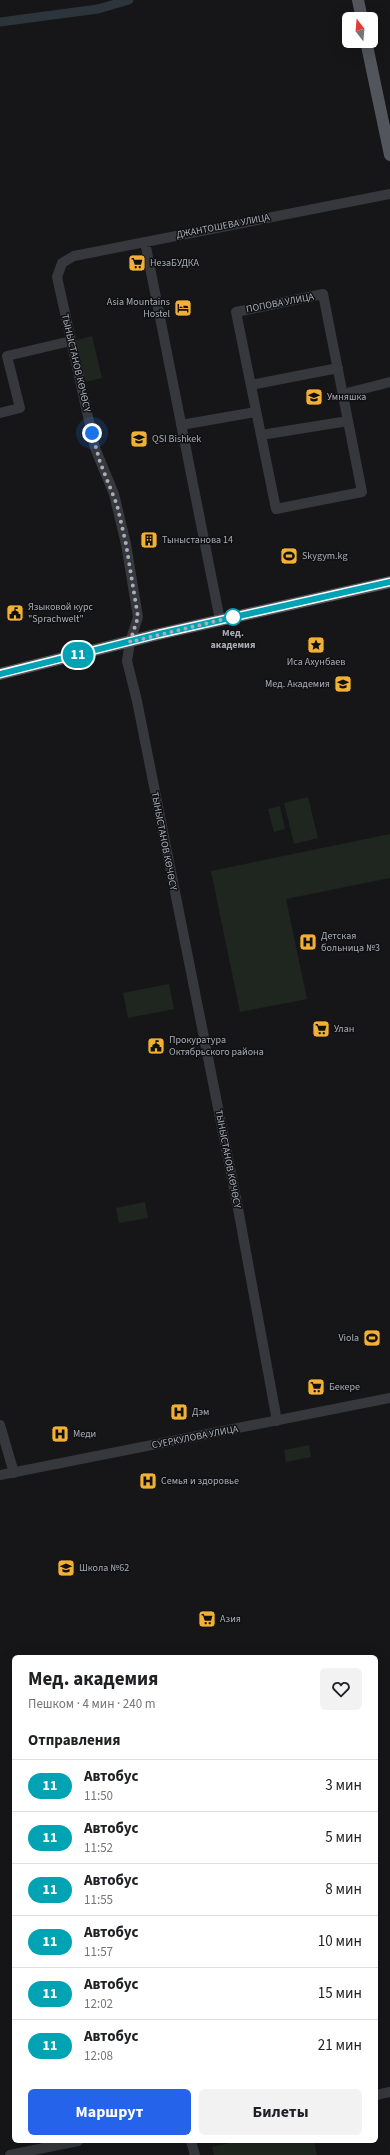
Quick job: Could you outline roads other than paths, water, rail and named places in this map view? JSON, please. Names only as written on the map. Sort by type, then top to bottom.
[{"type":"main road","points":[[358,0],[361,12]]},
{"type":"main road","points":[[367,48],[390,155]]},
{"type":"main road","points":[[0,674],[220,620],[390,582]]},
{"type":"street","name":"ДЖАНТОШЕВА УЛИЦА","points":[[59,267],[67,259],[74,256],[390,194]]},
{"type":"street","points":[[145,242],[220,620]]},
{"type":"street","name":"ТЫНЫСТАНОВ КӨЧӨСҮ","points":[[59,267],[57,277],[96,448],[114,494],[126,544],[138,617],[126,661],[137,701],[224,1134],[277,1421]]},
{"type":"street","name":"ПОПОВА УЛИЦА","points":[[323,294],[338,368],[362,492],[276,509],[236,312],[323,294]]},
{"type":"street","points":[[0,413],[20,408],[7,356],[71,341]]},
{"type":"street","points":[[251,385],[338,368]]},
{"type":"street","points":[[343,394],[390,382]]},
{"type":"street","points":[[181,426],[256,412]]},
{"type":"street","points":[[261,434],[348,421]]},
{"type":"street","name":"СУЕРКУЛОВА УЛИЦА","points":[[0,1475],[390,1398]]},
{"type":"street","points":[[0,1425],[14,1473]]},
{"type":"street","points":[[378,2095],[390,2092]]},
{"type":"street","points":[[10,2155],[68,2143]]},
{"type":"street","points":[[192,2143],[195,2155]]},
{"type":"waterway","points":[[0,22],[98,9],[129,0]]},
{"type":"place","name":"НезаБУДКА","points":[[137,263]]},
{"type":"place","name":"Asia Mountains Hostel","points":[[183,308]]},
{"type":"place","name":"Умняшка","points":[[314,397]]},
{"type":"place","name":"QSI Bishkek","points":[[139,439]]},
{"type":"place","name":"Тыныстанова 14","points":[[149,540]]},
{"type":"place","name":"Skygym.kg","points":[[289,556]]},
{"type":"place","name":"Языковой курс \"Sprachwelt\"","points":[[15,613]]},
{"type":"place","name":"Мед. академия","points":[[233,617]]},
{"type":"place","name":"Иса Ахунбаев","points":[[316,645]]},
{"type":"place","name":"Мед. Академия","points":[[343,684]]},
{"type":"place","name":"Детская больница №3","points":[[308,942]]},
{"type":"place","name":"Улан","points":[[321,1029]]},
{"type":"place","name":"Прокуратура Октябрьского района","points":[[156,1046]]},
{"type":"place","name":"Viola","points":[[372,1338]]},
{"type":"place","name":"Бекере","points":[[316,1387]]},
{"type":"place","name":"Дэм","points":[[179,1412]]},
{"type":"place","name":"Меди","points":[[60,1434]]},
{"type":"place","name":"Семья и здоровье","points":[[148,1481]]},
{"type":"place","name":"Школа №62","points":[[66,1568]]},
{"type":"place","name":"Азия","points":[[207,1619]]}]
